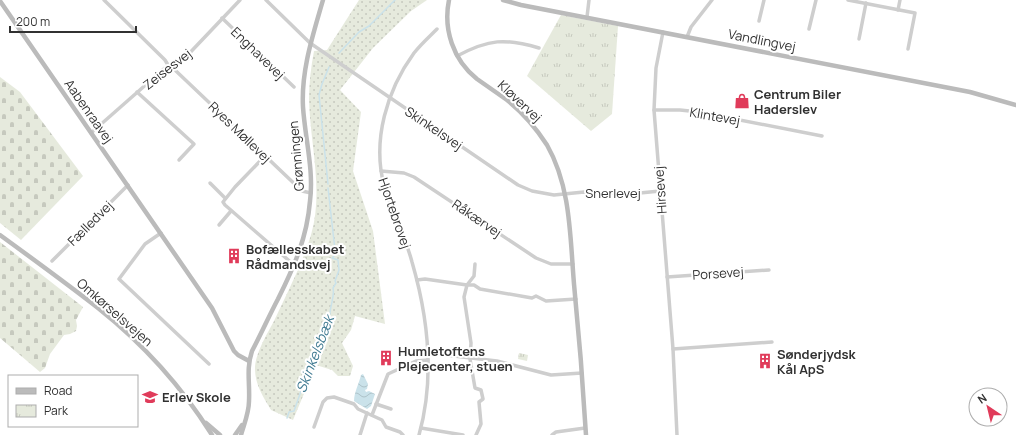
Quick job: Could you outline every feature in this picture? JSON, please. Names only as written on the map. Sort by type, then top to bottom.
[{"type":"street","points":[[104,0],[165,60],[168,65]]},
{"type":"street","name":"Zeisesvej","points":[[91,134],[168,65],[174,65],[183,60],[240,0]]},
{"type":"street","name":"Skinkelsvej","points":[[266,0],[310,43],[518,185],[544,194],[566,194]]},
{"type":"street","name":"Grønningen","points":[[241,435],[249,402],[247,376],[252,351],[294,265],[304,238],[308,220],[311,180],[303,95],[310,43],[323,0]]},
{"type":"street","name":"Kløvervej","points":[[449,0],[447,8],[448,29],[451,42],[457,56],[476,78],[507,100],[537,130],[554,159],[566,194],[576,299],[586,435]]},
{"type":"street","name":"Vandlingvej","points":[[503,0],[521,5],[970,92],[1016,105]]},
{"type":"street","points":[[587,17],[589,0]]},
{"type":"street","points":[[687,37],[691,27],[712,0]]},
{"type":"street","points":[[759,21],[764,0]]},
{"type":"street","points":[[809,29],[816,0]]},
{"type":"street","points":[[848,0],[915,13],[908,49]]},
{"type":"street","points":[[898,10],[900,0]]},
{"type":"street","name":"Aabenraavej","points":[[0,1],[212,308],[234,351],[249,361]]},
{"type":"street","points":[[859,39],[866,3]]},
{"type":"street","name":"Enghavevej","points":[[222,18],[294,87]]},
{"type":"street","name":"Hjortebrovej","points":[[419,435],[425,407],[428,360],[425,316],[412,259],[384,186],[379,152],[380,136],[384,119],[397,82],[415,53],[437,29]]},
{"type":"street","name":"Hirsevej","points":[[663,32],[656,68],[654,110],[673,349],[677,435]]},
{"type":"street","points":[[457,56],[479,45],[493,42],[508,41],[539,48]]},
{"type":"street","name":"Ryes Møllevej","points":[[174,65],[176,71],[302,191],[311,193]]},
{"type":"street","points":[[137,92],[194,144],[178,160]]},
{"type":"street","name":"Klintevej","points":[[654,110],[700,112],[822,136]]},
{"type":"street","points":[[265,156],[225,198],[223,202],[224,205],[294,265]]},
{"type":"street","name":"Råkærvej","points":[[381,171],[404,173],[414,177],[536,258],[551,264],[573,264]]},
{"type":"street","points":[[210,184],[225,198]]},
{"type":"street","name":"Fælledvej","points":[[52,261],[128,185]]},
{"type":"street","name":"Snerlevej","points":[[566,194],[584,192],[630,194],[660,191]]},
{"type":"street","points":[[219,225],[231,211]]},
{"type":"street","points":[[161,233],[145,244],[119,280],[210,364]]},
{"type":"street","name":"Omkørselsvejen","points":[[0,235],[99,309],[130,336],[156,363],[203,420],[212,435]]},
{"type":"street","points":[[475,264],[474,276],[466,285],[464,297],[471,343],[470,359],[475,388],[481,390],[483,399],[479,402],[481,424],[476,435]]},
{"type":"street","name":"Porsevej","points":[[667,277],[769,270]]},
{"type":"street","points":[[417,280],[425,279],[474,285],[480,289],[532,298],[540,296],[542,300],[576,299]]},
{"type":"street","points":[[673,349],[772,342]]},
{"type":"street","points":[[428,353],[497,361],[551,374],[582,372]]},
{"type":"street","points":[[372,415],[388,374],[416,361],[428,360]]},
{"type":"street","points":[[314,427],[323,402],[327,398],[334,397],[354,404],[358,409],[382,420],[386,427],[400,432],[403,435]]},
{"type":"street","points":[[376,404],[391,409]]},
{"type":"street","points":[[360,435],[367,413]]},
{"type":"street","name":"Omkørselsvejen","points":[[203,420],[220,435]]},
{"type":"street","name":"Grønningen","points":[[235,435],[245,420]]},
{"type":"street","points":[[420,428],[463,435]]},
{"type":"street","points":[[552,435],[556,432],[585,428]]},
{"type":"green space","points":[[359,0],[427,0],[411,11],[373,48],[340,90],[361,112],[353,171],[373,231],[385,324],[355,316],[351,330],[342,343],[353,366],[350,376],[338,376],[332,370],[316,365],[293,420],[271,410],[258,385],[255,369],[257,357],[262,344],[303,257],[315,218],[316,184],[309,99],[310,75],[314,51],[327,50]]},
{"type":"green space","points":[[561,15],[618,26],[612,114],[591,131],[527,76]]},
{"type":"green space","points":[[0,77],[20,92],[83,176],[21,240],[0,223]]},
{"type":"green space","points":[[0,242],[83,307],[76,320],[76,331],[64,335],[50,354],[45,368],[40,372],[0,338]]},
{"type":"green space","points":[[519,353],[528,355],[527,361],[518,359]]},
{"type":"water","points":[[363,374],[368,384],[367,389],[365,390],[366,392],[369,391],[375,394],[371,406],[367,409],[354,401],[361,375]]},
{"type":"waterway","points":[[339,53],[359,32],[369,26],[395,0]]},
{"type":"waterway","points":[[328,184],[319,95],[329,67]]},
{"type":"waterway","name":"Skinkelsbæk","points":[[287,418],[289,412],[294,411],[309,368],[314,348],[321,335],[322,327],[325,328],[327,325],[325,324],[325,320],[327,315],[330,314],[333,288],[336,283],[335,281],[339,270],[338,260],[332,258],[336,252],[328,188]]},
{"type":"place","name":"Centrum Biler Haderslev","points":[[742,101]]},
{"type":"place","name":"Bofællesskabet Rådmandsvej","points":[[234,256]]},
{"type":"place","name":"Humletoftens Plejecenter, stuen","points":[[386,358]]},
{"type":"place","name":"Sønderjydsk Kål ApS","points":[[765,361]]},
{"type":"place","name":"Erlev Skole","points":[[150,397]]}]
